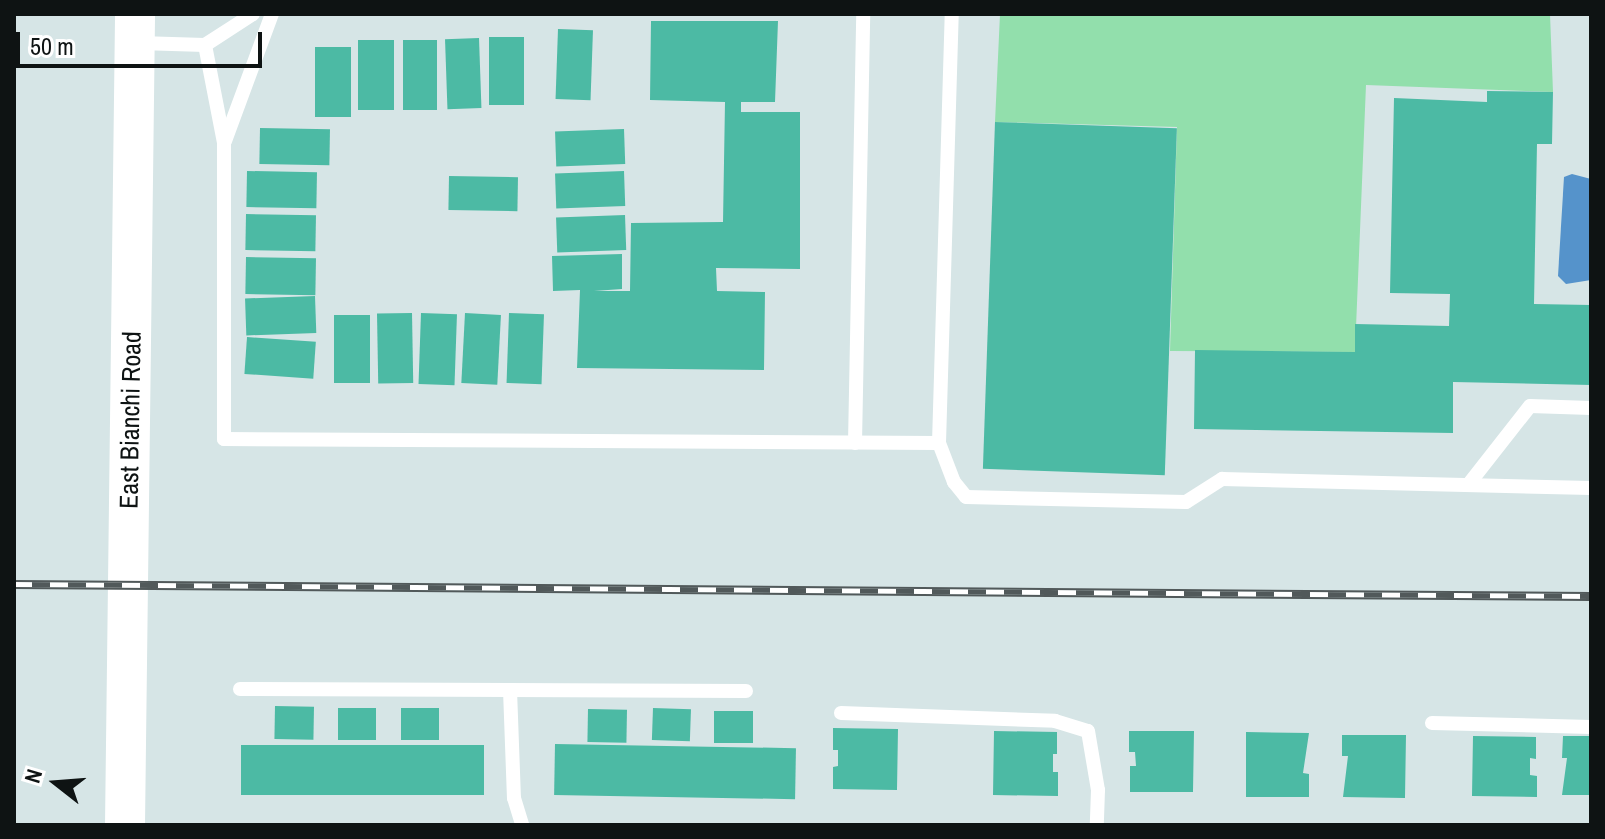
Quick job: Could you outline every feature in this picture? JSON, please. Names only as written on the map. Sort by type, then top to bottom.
[{"type":"street","name":"East Bianchi Road","points":[[125,825],[135,29]]},
{"type":"lane","points":[[135,29],[205,45],[253,14]]},
{"type":"lane","points":[[224,143],[272,14]]},
{"type":"lane","points":[[855,443],[863,14]]},
{"type":"lane","points":[[952,14],[939,443],[954,482],[966,497],[1186,502],[1222,479],[1591,488]]},
{"type":"lane","points":[[205,45],[224,143],[224,439],[939,443]]},
{"type":"lane","points":[[1468,485],[1530,406],[1591,408]]},
{"type":"lane","points":[[240,689],[746,691]]},
{"type":"lane","points":[[510,690],[514,798],[522,825]]},
{"type":"lane","points":[[841,713],[1055,721],[1088,731],[1098,790],[1097,825]]},
{"type":"lane","points":[[1432,723],[1591,727]]},
{"type":"green space","points":[[1000,14],[1550,14],[1553,92],[1366,85],[1355,352],[1170,351],[1177,127],[995,122]]},
{"type":"water","points":[[1572,174],[1591,179],[1591,280],[1566,284],[1558,276],[1564,177]]},
{"type":"building","points":[[651,21],[778,21],[775,102],[741,102],[741,112],[800,112],[800,269],[716,268],[717,291],[765,292],[764,370],[577,368],[580,290],[553,291],[552,256],[622,254],[622,289],[594,291],[630,291],[631,223],[723,222],[725,102],[650,100]]},
{"type":"building","points":[[558,29],[593,30],[591,100],[556,99]]},
{"type":"building","points":[[489,37],[524,37],[524,105],[489,105]]},
{"type":"building","points":[[479,38],[481,108],[447,109],[445,39]]},
{"type":"building","points":[[358,40],[394,40],[394,110],[358,110]]},
{"type":"building","points":[[403,40],[437,40],[437,110],[403,110]]},
{"type":"building","points":[[315,47],[351,47],[351,117],[315,117]]},
{"type":"building","points":[[1487,91],[1553,92],[1552,144],[1537,144],[1534,304],[1591,305],[1591,385],[1453,382],[1453,433],[1194,429],[1195,350],[1355,352],[1355,324],[1449,326],[1450,294],[1390,293],[1394,98],[1487,102]]},
{"type":"building","points":[[995,122],[1177,128],[1165,475],[983,469]]},
{"type":"building","points":[[260,128],[330,129],[329,165],[259,164]]},
{"type":"building","points":[[624,129],[625,164],[556,166],[555,131]]},
{"type":"building","points":[[247,171],[317,172],[316,208],[246,207]]},
{"type":"building","points":[[624,171],[625,206],[556,208],[555,173]]},
{"type":"building","points":[[449,176],[518,177],[517,211],[448,210]]},
{"type":"building","points":[[246,214],[316,215],[315,251],[245,250]]},
{"type":"building","points":[[625,215],[626,250],[557,252],[556,217]]},
{"type":"building","points":[[246,257],[316,258],[315,295],[245,294]]},
{"type":"building","points":[[315,296],[316,333],[246,335],[245,298]]},
{"type":"building","points":[[412,313],[413,383],[378,384],[377,314]]},
{"type":"building","points":[[421,313],[457,314],[455,385],[419,384]]},
{"type":"building","points":[[465,313],[501,315],[497,385],[461,383]]},
{"type":"building","points":[[509,313],[544,314],[542,384],[507,383]]},
{"type":"building","points":[[334,315],[370,315],[370,383],[334,383]]},
{"type":"building","points":[[247,337],[316,342],[313,379],[244,374]]},
{"type":"building","points":[[275,706],[314,707],[313,740],[274,739]]},
{"type":"building","points":[[338,708],[376,708],[376,740],[338,740]]},
{"type":"building","points":[[401,708],[439,708],[439,740],[401,740]]},
{"type":"building","points":[[653,708],[691,709],[690,741],[652,740]]},
{"type":"building","points":[[588,709],[627,710],[626,743],[587,742]]},
{"type":"building","points":[[714,711],[753,711],[753,743],[714,743]]},
{"type":"building","points":[[833,728],[898,729],[897,790],[833,789],[833,767],[838,766],[838,750],[833,750]]},
{"type":"building","points":[[994,731],[1057,732],[1053,772],[1058,772],[1058,796],[993,795]]},
{"type":"building","points":[[1129,731],[1194,731],[1193,792],[1130,792],[1130,766],[1136,766],[1135,752],[1129,752]]},
{"type":"building","points":[[1246,732],[1309,733],[1303,773],[1309,774],[1309,797],[1246,797]]},
{"type":"building","points":[[1342,735],[1406,735],[1405,798],[1343,797],[1348,756],[1342,756]]},
{"type":"building","points":[[1473,736],[1536,737],[1536,759],[1530,758],[1530,775],[1537,776],[1537,797],[1472,796]]},
{"type":"building","points":[[1563,736],[1591,736],[1591,795],[1562,795],[1567,758],[1562,758]]},
{"type":"building","points":[[555,744],[796,748],[795,799],[554,795]]},
{"type":"building","points":[[241,745],[484,745],[484,795],[241,795]]},
{"type":"railway","points":[[14,584],[1591,596]]}]
